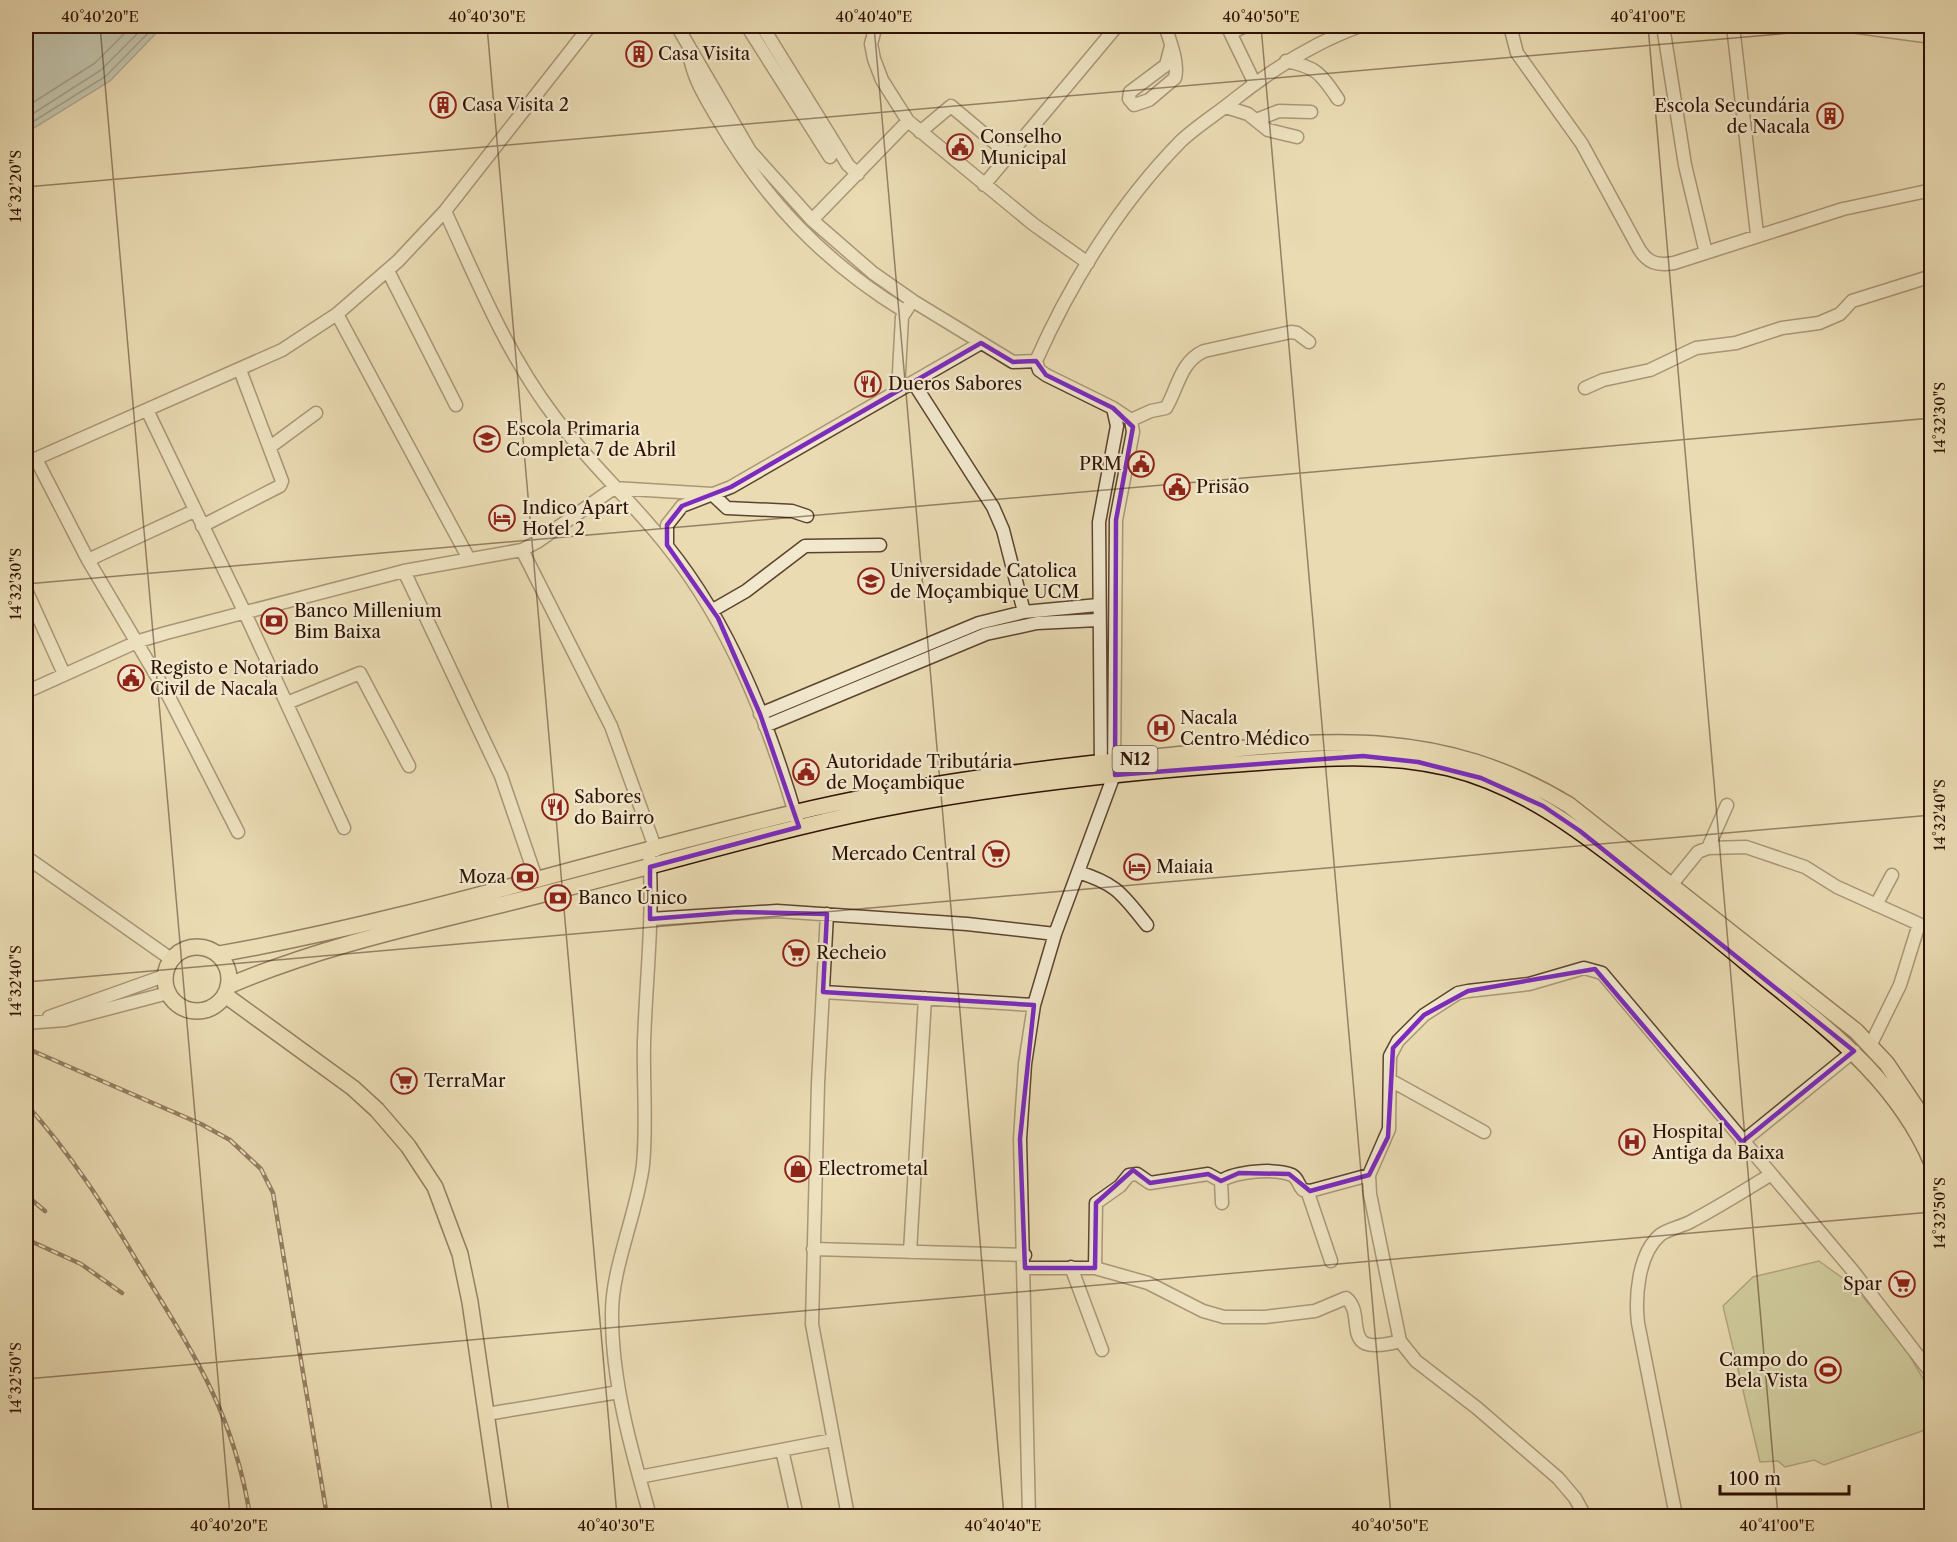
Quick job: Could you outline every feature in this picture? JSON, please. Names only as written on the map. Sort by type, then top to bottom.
[{"type":"main road","name":"N12","points":[[219,954],[406,922],[797,820],[972,793],[1108,768],[1358,742],[1430,749],[1496,768],[1543,789],[1569,805],[1831,1009],[1870,1046],[1906,1089],[1932,1131]]},
{"type":"main road","name":"N12","points":[[1108,768],[1354,756],[1418,762],[1480,778],[1543,806],[1580,831],[1707,930],[1854,1051],[1890,1093],[1911,1124],[1932,1163]]},
{"type":"main road","name":"N12","points":[[227,990],[273,968],[406,922],[537,881],[652,856]]},
{"type":"main road","points":[[191,947],[209,949],[219,954],[228,969],[227,990],[211,1008],[198,1011],[181,1007],[168,993],[164,976],[171,959],[191,947]]},
{"type":"main road","points":[[227,990],[361,1096],[408,1146],[435,1187],[460,1254],[487,1414],[501,1516]]},
{"type":"street","points":[[238,832],[139,641],[117,611],[31,461],[282,350],[337,314],[388,271],[445,211],[590,26]]},
{"type":"street","points":[[677,26],[750,150],[812,220],[873,273],[913,301],[1013,362],[1036,361]]},
{"type":"street","points":[[746,26],[755,26]]},
{"type":"street","points":[[746,26],[830,157]]},
{"type":"street","points":[[762,26],[848,165],[858,174]]},
{"type":"street","points":[[879,26],[875,29],[871,44],[874,59],[882,80],[908,121],[1033,224],[1088,263]]},
{"type":"street","points":[[984,184],[1117,26]]},
{"type":"street","points":[[1165,26],[1171,46],[1177,71],[1176,78],[1149,100],[1134,105],[1130,99],[1130,92],[1166,65],[1171,46]]},
{"type":"street","points":[[1245,26],[1229,29],[1255,84]]},
{"type":"street","points":[[1029,1516],[1021,1129],[1025,1064],[1034,1005],[1055,933],[1106,798],[1116,520],[1133,432],[1131,420],[1113,408],[1046,375],[1039,370],[1036,361],[1048,333],[1088,263],[1146,181],[1180,142],[1286,61],[1324,40],[1360,26]]},
{"type":"street","points":[[1509,26],[1517,53],[1582,144],[1644,258],[1662,265],[1843,209],[1932,190]]},
{"type":"street","points":[[1663,26],[1685,165],[1706,253]]},
{"type":"street","points":[[1733,26],[1757,234]]},
{"type":"street","points":[[1851,26],[1932,37]]},
{"type":"street","points":[[688,46],[693,76],[734,147],[767,194],[810,240],[904,311]]},
{"type":"street","points":[[1286,61],[1308,65],[1317,70],[1338,99]]},
{"type":"street","points":[[920,132],[951,106],[1008,154]]},
{"type":"street","points":[[1226,107],[1248,114],[1268,130],[1297,137]]},
{"type":"street","points":[[1256,120],[1279,111],[1311,112]]},
{"type":"street","points":[[812,220],[908,121]]},
{"type":"street","points":[[445,211],[498,326],[553,415],[614,488],[667,545],[712,610],[763,720],[797,820]]},
{"type":"street","points":[[388,271],[456,405]]},
{"type":"street","points":[[1585,388],[1603,380],[1650,370],[1696,348],[1736,343],[1782,328],[1819,323],[1840,314],[1852,301],[1932,276]]},
{"type":"street","points":[[898,391],[904,311],[913,301]]},
{"type":"street","points":[[337,314],[469,559]]},
{"type":"street","points":[[1131,420],[1146,412],[1166,408],[1182,372],[1196,355],[1204,351],[1294,332],[1309,342]]},
{"type":"street","points":[[667,545],[667,525],[675,512],[692,501],[731,487],[981,343]]},
{"type":"street","points":[[202,526],[280,486],[282,477],[240,369]]},
{"type":"street","points":[[913,382],[993,507],[1004,530],[1024,612]]},
{"type":"street","points":[[1108,768],[1098,620],[1098,522],[1117,426],[1113,408]]},
{"type":"street","points":[[147,410],[244,611],[344,828]]},
{"type":"street","points":[[270,447],[316,413]]},
{"type":"street","points":[[26,692],[139,641],[244,611],[404,571],[522,550],[614,488],[712,494],[727,508],[792,511],[807,516]]},
{"type":"street","points":[[88,560],[194,511]]},
{"type":"street","points":[[712,610],[746,591],[805,546],[880,545]]},
{"type":"street","points":[[522,550],[611,726],[652,856],[644,1046],[643,1165],[612,1304],[619,1392],[650,1516]]},
{"type":"street","points":[[404,571],[501,776],[537,881]]},
{"type":"street","points":[[26,590],[64,674]]},
{"type":"street","points":[[763,720],[980,623],[1024,612],[1098,605]]},
{"type":"street","points":[[763,720],[986,634],[1037,623],[1098,620]]},
{"type":"street","points":[[286,703],[360,673],[409,766]]},
{"type":"street","points":[[1708,848],[1727,805]]},
{"type":"street","points":[[1672,884],[1698,852],[1708,848],[1742,846],[1810,869],[1837,887],[1919,924],[1920,927],[1900,986],[1870,1046]]},
{"type":"street","points":[[26,856],[171,959]]},
{"type":"street","points":[[1078,872],[1099,878],[1115,887],[1147,925]]},
{"type":"street","points":[[1876,905],[1892,874]]},
{"type":"street","points":[[650,919],[737,912],[827,914],[1055,933]]},
{"type":"street","points":[[827,914],[813,1249],[813,1333],[848,1516]]},
{"type":"street","points":[[1585,1516],[1575,1498],[1558,1478],[1477,1408],[1416,1361],[1400,1341],[1372,1210],[1370,1175],[1388,1137],[1390,1056],[1398,1041],[1424,1015],[1458,993],[1529,984],[1584,968],[1595,969],[1602,974],[1860,1280],[1932,1374]]},
{"type":"street","points":[[30,1023],[164,976]]},
{"type":"street","points":[[823,992],[1034,1005]]},
{"type":"street","points":[[30,1023],[65,1020],[168,993]]},
{"type":"street","points":[[910,1252],[925,998]]},
{"type":"street","points":[[1743,1142],[1854,1051]]},
{"type":"street","points":[[1390,1080],[1484,1132]]},
{"type":"street","points":[[1221,1181],[1239,1173],[1262,1171],[1289,1174],[1294,1176],[1303,1190],[1310,1191],[1370,1175]]},
{"type":"street","points":[[1095,1268],[1096,1203],[1120,1186],[1129,1175],[1137,1174],[1150,1183],[1208,1174],[1221,1181]]},
{"type":"street","points":[[1676,1516],[1636,1311],[1644,1262],[1658,1237],[1691,1221],[1770,1175]]},
{"type":"street","points":[[1221,1181],[1222,1203]]},
{"type":"street","points":[[1310,1191],[1308,1196],[1332,1261]]},
{"type":"street","points":[[813,1249],[1025,1255]]},
{"type":"street","points":[[1071,1267],[1102,1350]]},
{"type":"street","points":[[1025,1268],[1095,1268],[1148,1283],[1203,1311],[1224,1317],[1265,1317],[1315,1311],[1346,1298],[1351,1306],[1361,1340],[1368,1345],[1382,1346],[1400,1341]]},
{"type":"street","points":[[487,1414],[619,1392]]},
{"type":"street","points":[[639,1477],[833,1440]]},
{"type":"street","points":[[782,1450],[797,1516]]},
{"type":"highlighted area","points":[[981,343],[1013,362],[1036,361],[1046,375],[1113,408],[1133,427],[1116,520],[1115,775],[1363,756],[1418,762],[1481,778],[1543,806],[1580,831],[1854,1051],[1742,1142],[1595,969],[1468,991],[1424,1015],[1393,1048],[1388,1137],[1369,1175],[1310,1191],[1289,1174],[1239,1173],[1221,1181],[1208,1174],[1150,1183],[1133,1170],[1096,1203],[1095,1268],[1025,1268],[1020,1139],[1034,1005],[823,992],[827,914],[737,912],[650,919],[650,867],[799,827],[760,714],[718,618],[667,545],[667,525],[682,506],[731,487]]},
{"type":"green space","name":"Campo do Bela Vista","points":[[1819,1261],[1855,1287],[1905,1348],[1931,1392],[1931,1428],[1824,1465],[1814,1460],[1785,1467],[1778,1461],[1760,1462],[1723,1306],[1753,1277]]},
{"type":"water","points":[[26,26],[163,26],[110,81],[26,133]]},
{"type":"railway","points":[[26,1048],[201,1124],[230,1140],[261,1169],[273,1193],[327,1516]]},
{"type":"railway","points":[[26,1104],[58,1143],[102,1204],[195,1357],[234,1446],[250,1516]]},
{"type":"railway","points":[[26,1195],[45,1211]]},
{"type":"railway","points":[[26,1239],[81,1264],[122,1293]]},
{"type":"place","name":"Casa Visita","points":[[639,54]]},
{"type":"place","name":"Casa Visita 2","points":[[443,105]]},
{"type":"place","name":"Escola Secundária de Nacala","points":[[1830,116]]},
{"type":"place","name":"Conselho Municipal","points":[[960,147]]},
{"type":"place","name":"Dueros Sabores","points":[[868,384]]},
{"type":"place","name":"Escola Primaria Completa 7 de Abril","points":[[487,439]]},
{"type":"place","name":"PRM","points":[[1141,464]]},
{"type":"place","name":"Prisão","points":[[1177,487]]},
{"type":"place","name":"Indico Apart Hotel 2","points":[[502,518]]},
{"type":"place","name":"Universidade Catolica de Moçambique UCM","points":[[871,581]]},
{"type":"place","name":"Banco Millenium Bim Baixa","points":[[274,621]]},
{"type":"place","name":"Registo e Notariado Civil de Nacala","points":[[131,678]]},
{"type":"place","name":"Nacala Centro Médico","points":[[1161,728]]},
{"type":"place","name":"Autoridade Tributária de Moçambique","points":[[806,772]]},
{"type":"place","name":"Sabores do Bairro","points":[[555,807]]},
{"type":"place","name":"Mercado Central","points":[[996,854]]},
{"type":"place","name":"Maiaia","points":[[1137,867]]},
{"type":"place","name":"Moza","points":[[525,877]]},
{"type":"place","name":"Banco Único","points":[[558,898]]},
{"type":"place","name":"Recheio","points":[[796,953]]},
{"type":"place","name":"TerraMar","points":[[404,1081]]},
{"type":"place","name":"Hospital Antiga da Baixa","points":[[1632,1142]]},
{"type":"place","name":"Electrometal","points":[[798,1169]]},
{"type":"place","name":"Spar","points":[[1902,1284]]},
{"type":"place","name":"Campo do Bela Vista","points":[[1828,1370]]}]
